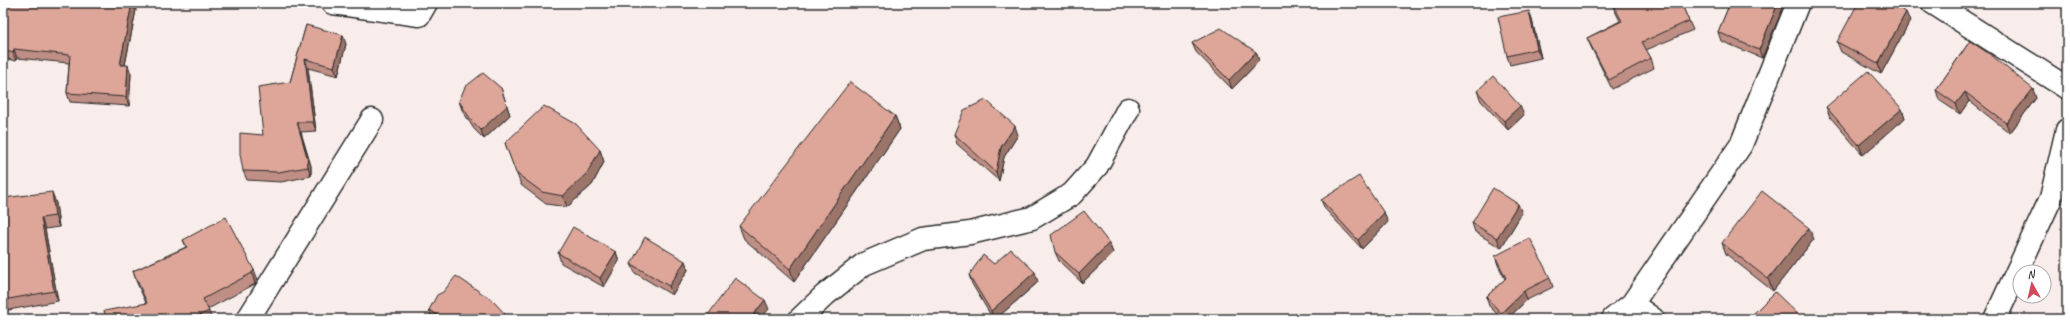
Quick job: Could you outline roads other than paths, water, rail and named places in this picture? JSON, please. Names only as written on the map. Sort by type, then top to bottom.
[{"type":"street","points":[[334,3],[419,15],[426,3]]},
{"type":"street","points":[[1613,319],[1632,304],[1741,145],[1798,3]]},
{"type":"street","points":[[1932,3],[2067,88]]},
{"type":"street","points":[[800,319],[825,295],[864,264],[923,239],[970,233],[1032,218],[1072,194],[1097,166],[1128,109]]},
{"type":"street","points":[[248,319],[372,120]]},
{"type":"street","points":[[1995,319],[2051,198],[2067,130]]},
{"type":"street","points":[[1632,304],[1654,319]]}]
